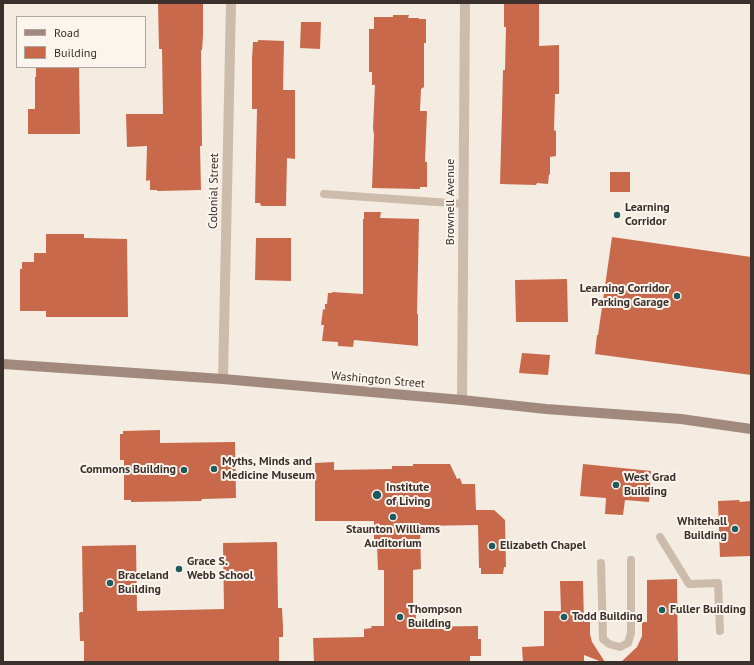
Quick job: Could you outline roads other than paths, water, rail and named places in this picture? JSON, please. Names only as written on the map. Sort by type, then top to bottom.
[{"type":"main road","name":"Washington Street","points":[[3,364],[223,380],[462,400],[546,409],[681,420],[751,429]]},
{"type":"street","name":"Colonial Street","points":[[223,380],[231,3]]},
{"type":"street","name":"Brownell Avenue","points":[[462,400],[465,3]]},
{"type":"lane","points":[[324,194],[464,204]]},
{"type":"lane","points":[[660,538],[689,584],[718,583],[720,631]]},
{"type":"lane","points":[[601,562],[603,639],[609,644],[620,647],[628,643],[631,633],[631,560]]},
{"type":"place","name":"Learning Corridor","points":[[617,215]]},
{"type":"place","name":"Learning Corridor Parking Garage","points":[[677,296]]},
{"type":"place","name":"Myths, Minds and Medicine Museum","points":[[214,469]]},
{"type":"place","name":"Commons Building","points":[[184,470]]},
{"type":"place","name":"West Grad Building","points":[[616,485]]},
{"type":"place","name":"Institute of Living","points":[[377,495]]},
{"type":"place","name":"Staunton Williams Auditorium","points":[[393,517]]},
{"type":"place","name":"Whitehall Building","points":[[735,529]]},
{"type":"place","name":"Elizabeth Chapel","points":[[492,546]]},
{"type":"place","name":"Grace S. Webb School","points":[[179,569]]},
{"type":"place","name":"Braceland Building","points":[[110,583]]},
{"type":"place","name":"Fuller Building","points":[[662,610]]},
{"type":"place","name":"Thompson Building","points":[[400,617]]},
{"type":"place","name":"Todd Building","points":[[564,617]]}]
